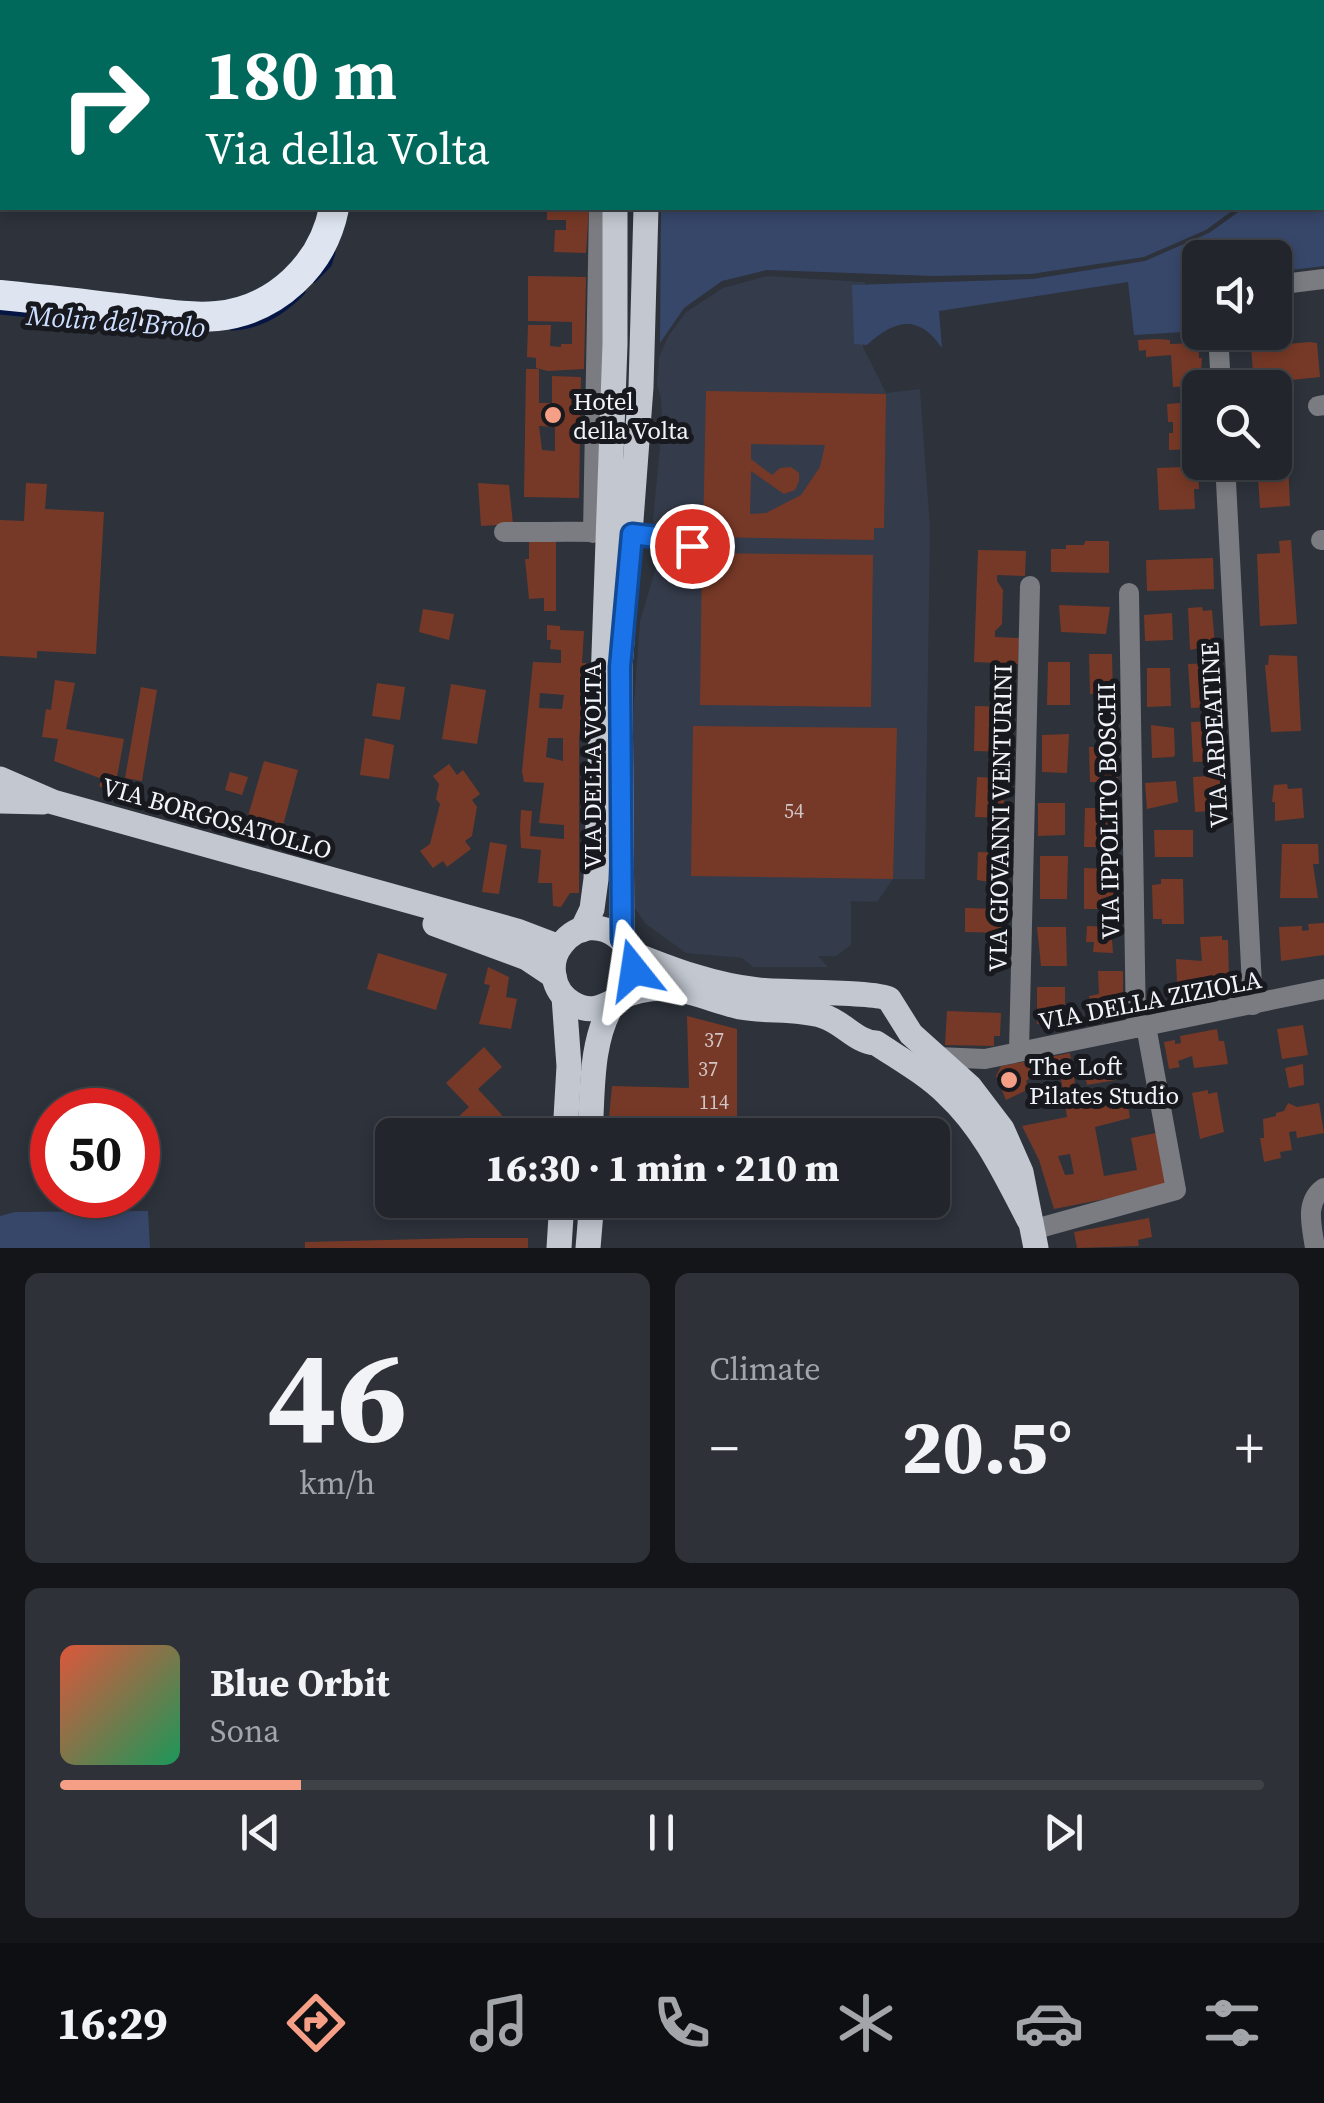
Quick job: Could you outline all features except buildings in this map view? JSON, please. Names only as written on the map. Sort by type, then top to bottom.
[{"type":"highway","points":[[0,295],[192,316],[235,313],[272,298],[293,283],[326,236],[333,210]]},
{"type":"main road","name":"VIA DELLA VOLTA","points":[[582,930],[592,909],[596,878],[611,533],[616,210]]},
{"type":"main road","name":"VIA DELLA VOLTA","points":[[591,1118],[601,1024],[633,980],[626,946],[620,667],[611,533],[641,386],[646,210]]},
{"type":"main road","name":"VIA BORGOSATOLLO","points":[[0,778],[53,802],[517,931],[559,947]]},
{"type":"main road","name":"VIA BORGOSATOLLO","points":[[0,801],[53,802]]},
{"type":"main road","name":"VIA BORGOSATOLLO","points":[[366,890],[411,915],[527,958],[559,986]]},
{"type":"main road","points":[[567,1118],[569,1066],[553,966],[559,947],[582,930],[603,929],[626,946],[678,972],[722,984],[759,990],[882,995],[890,999],[911,1034],[982,1100],[1010,1145],[1021,1172],[1032,1233]]},
{"type":"main road","points":[[559,986],[582,1008],[602,1008],[618,1000],[674,989],[740,1007],[816,1014],[867,1042],[876,1043],[896,1030],[898,1014]]},
{"type":"main road","points":[[852,1031],[849,1015],[862,996]]},
{"type":"main road","points":[[876,1043],[948,1094],[972,1122],[1032,1233]]},
{"type":"main road","points":[[559,1248],[561,1218]]},
{"type":"main road","points":[[588,1248],[590,1218]]},
{"type":"street","name":"VIA DELLA VOLTA","points":[[599,210],[611,533]]},
{"type":"street","points":[[1292,283],[1324,280]]},
{"type":"street","name":"VIA ARDEATINE","points":[[1225,480],[1253,1004]]},
{"type":"street","points":[[504,532],[611,533],[665,538],[692,546]]},
{"type":"street","name":"VIA GIOVANNI VENTURINI","points":[[1019,1051],[1030,586]]},
{"type":"street","name":"VIA IPPOLITO BOSCHI","points":[[1032,1233],[1176,1190],[1141,1027],[1129,593]]},
{"type":"street","name":"VIA DELLA ZIZIOLA","points":[[985,1059],[1324,989]]},
{"type":"street","points":[[936,1057],[985,1059]]},
{"type":"street","points":[[906,1064],[922,1063],[944,1079],[959,1077],[985,1059]]},
{"type":"street","points":[[1315,1248],[1310,1207],[1317,1192],[1324,1188]]},
{"type":"shaded area","points":[[661,210],[1233,210],[1206,230],[1144,257],[1031,274],[934,276],[767,270],[722,281],[684,308],[660,343]]},
{"type":"shaded area","points":[[1241,210],[1324,210],[1324,266],[1292,270],[1292,240],[1193,240]]},
{"type":"shaded area","points":[[1182,245],[1182,332],[1134,335],[1128,282],[939,311],[942,348],[925,330],[906,324],[887,330],[867,345],[854,344],[852,285],[1033,279],[1145,261]]},
{"type":"shaded area","points":[[767,276],[865,282],[863,347],[886,393],[920,389],[930,528],[925,879],[893,879],[877,902],[851,901],[851,945],[836,956],[818,956],[828,967],[753,967],[742,958],[686,953],[646,924],[633,906],[632,729],[640,621],[658,561],[653,519],[662,426],[657,385],[659,357],[686,312],[723,288]]},
{"type":"shaded area","points":[[30,1212],[30,1218],[148,1218],[150,1248],[0,1248],[0,1216]]},
{"type":"waterway","name":"Molin del Brolo","points":[[314,280],[329,265],[333,253]]},
{"type":"waterway","name":"Molin del Brolo","points":[[231,328],[270,318],[303,292]]},
{"type":"waterway","name":"Molin del Brolo","points":[[0,312],[180,330]]},
{"type":"place","name":"Hotel della Volta","points":[[553,415]]},
{"type":"place","name":"The Loft Pilates Studio","points":[[1009,1080]]},
{"type":"route","points":[[634,970],[631,952],[622,939],[620,667],[632,534],[692,546]]}]
